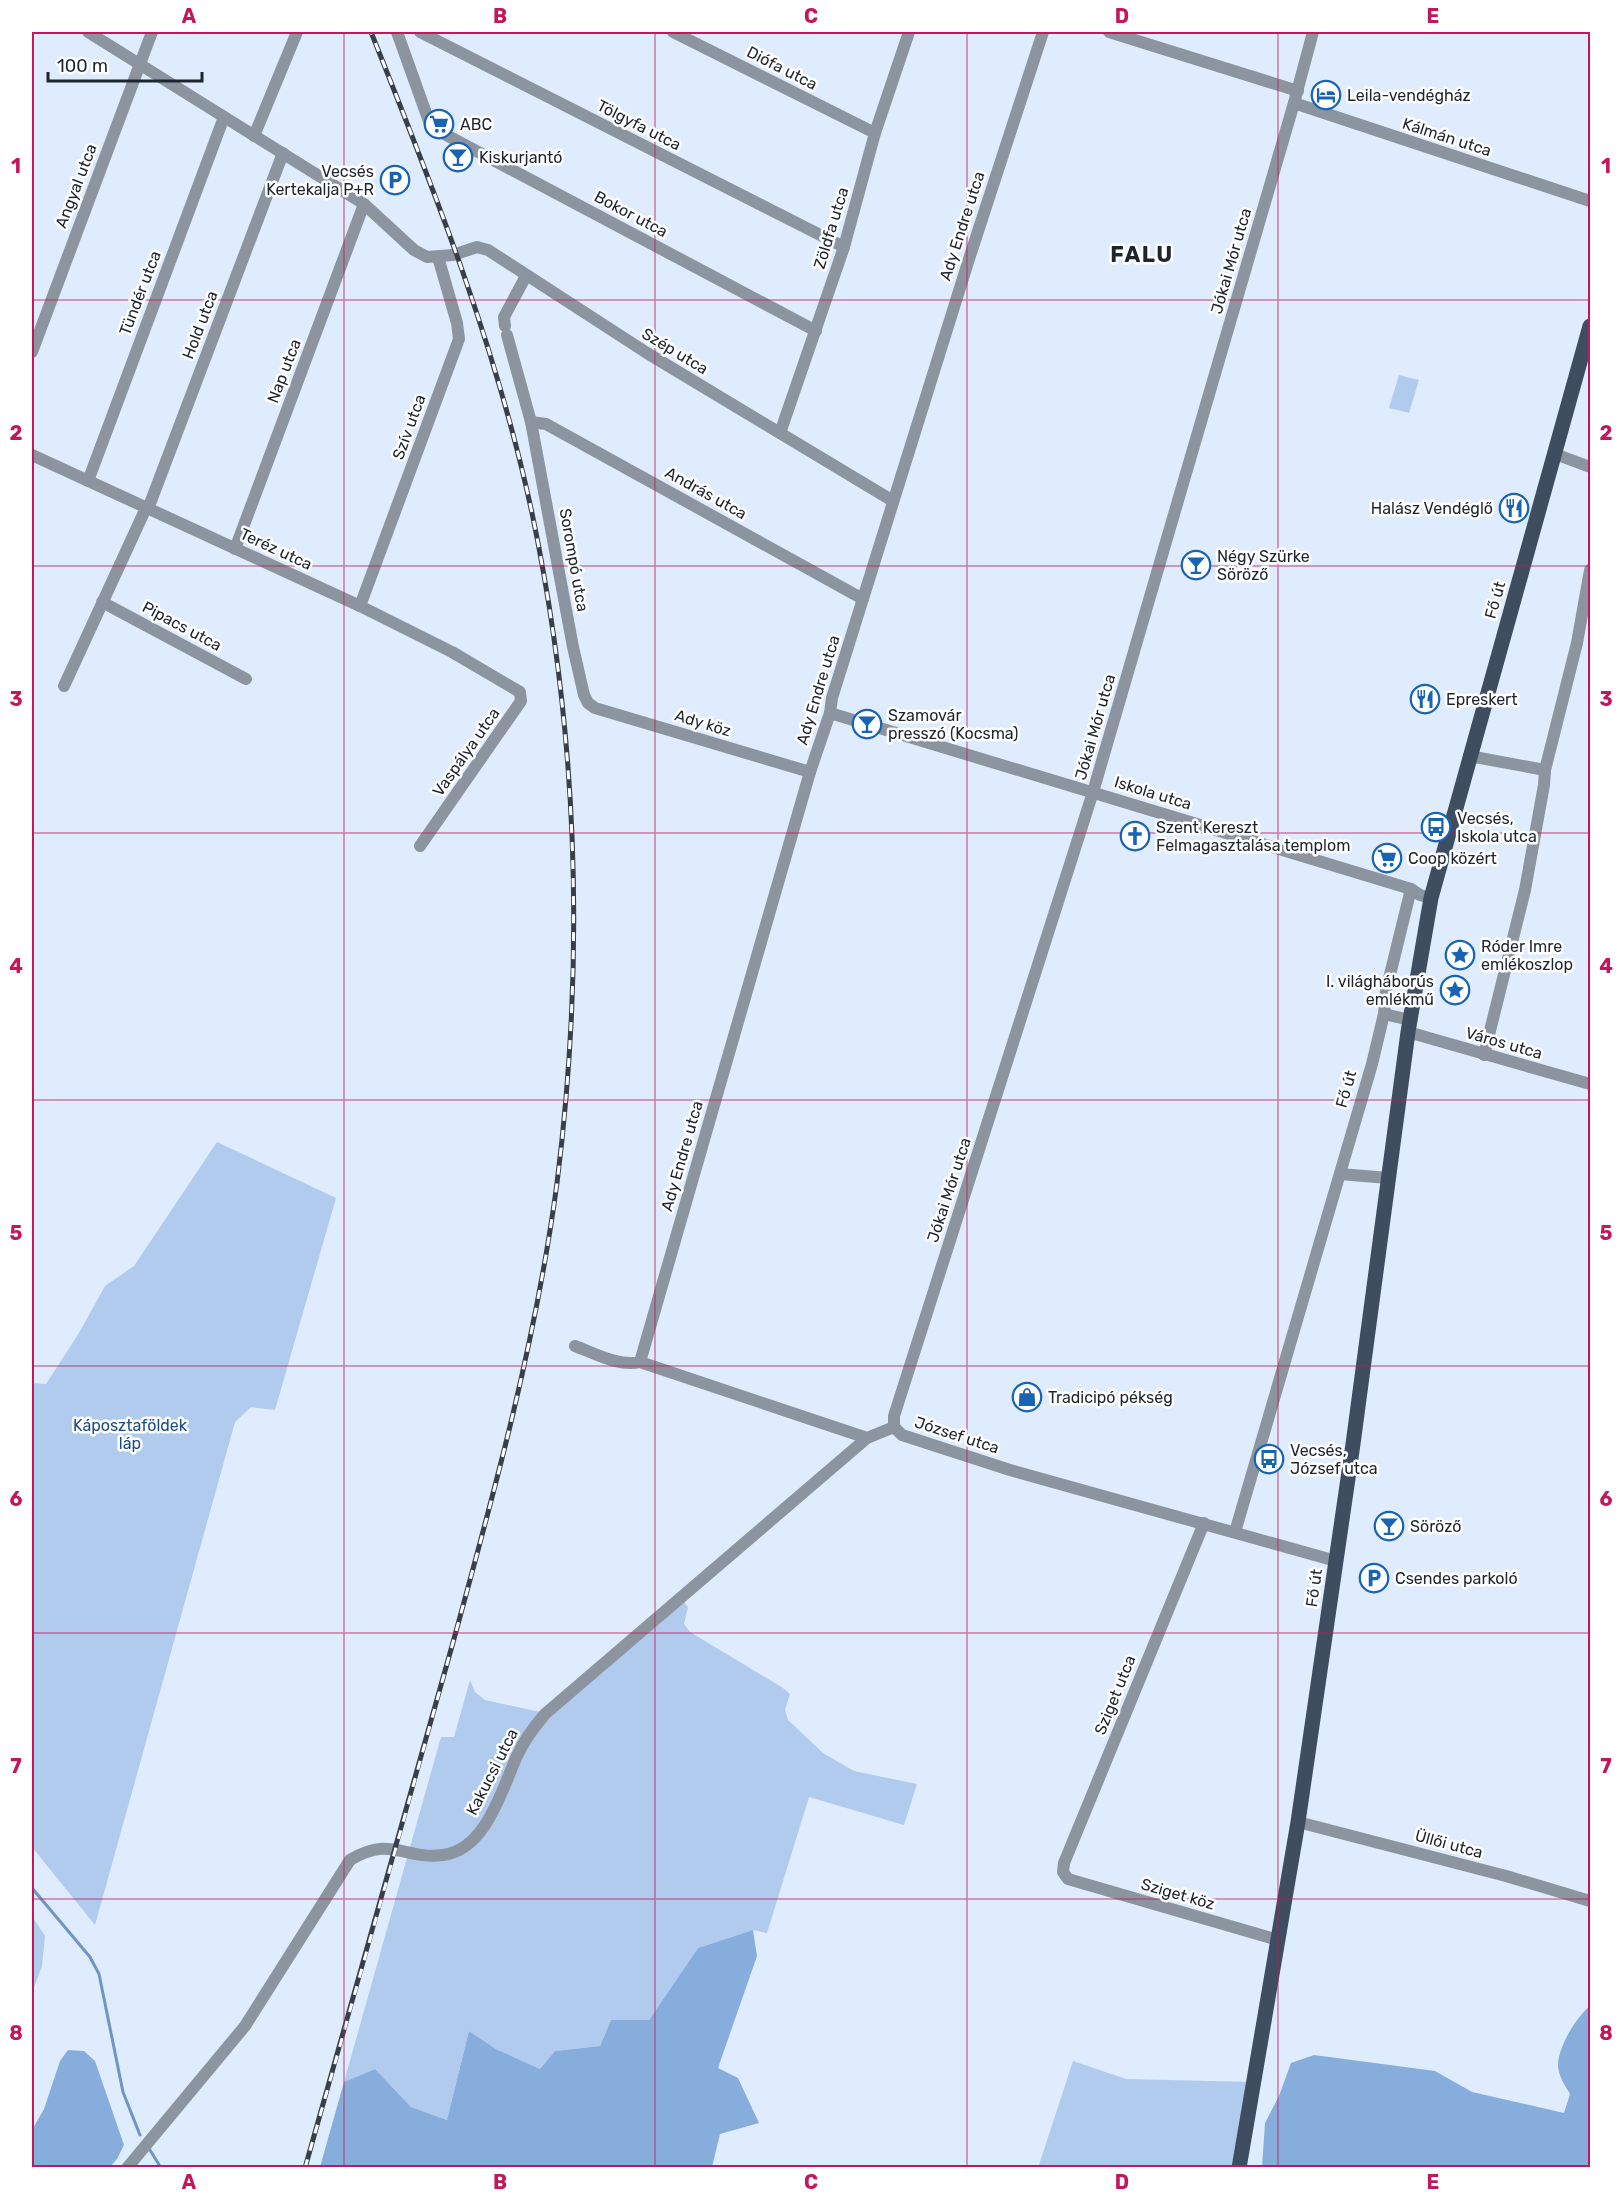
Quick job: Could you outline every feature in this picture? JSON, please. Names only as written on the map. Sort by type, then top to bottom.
[{"type":"main road","name":"Fő út","points":[[1239,2168],[1298,1822],[1409,1026],[1431,898],[1590,326]]},
{"type":"street","points":[[88,32],[364,204],[414,250],[427,257],[438,257]]},
{"type":"street","name":"Angyal utca","points":[[32,352],[152,32]]},
{"type":"street","points":[[254,136],[297,32]]},
{"type":"street","name":"Bokor utca","points":[[397,32],[431,127],[816,331]]},
{"type":"street","name":"Tölgyfa utca","points":[[420,32],[436,35],[844,247]]},
{"type":"street","name":"Diófa utca","points":[[673,32],[875,133]]},
{"type":"street","name":"Zöldfa utca","points":[[780,433],[844,247],[875,133],[909,32]]},
{"type":"street","name":"Ady Endre utca","points":[[640,1362],[810,772],[830,713],[832,698],[969,259],[1043,32]]},
{"type":"street","points":[[1109,32],[1298,91]]},
{"type":"street","name":"Jókai Mór utca","points":[[894,1427],[894,1416],[1094,792],[1298,91],[1313,32]]},
{"type":"street","name":"Kálmán utca","points":[[1294,103],[1590,201]]},
{"type":"street","name":"Tündér utca","points":[[88,481],[224,117]]},
{"type":"street","name":"Hold utca","points":[[64,686],[147,508],[283,153]]},
{"type":"street","name":"Nap utca","points":[[235,549],[364,204]]},
{"type":"street","name":"Szép utca","points":[[438,257],[477,247],[488,250],[647,353],[893,501]]},
{"type":"street","name":"Szív utca","points":[[360,606],[459,339],[457,323],[438,257]]},
{"type":"street","name":"Sorompó utca","points":[[526,276],[504,316],[506,330],[531,422],[573,647],[588,703]]},
{"type":"street","name":"András utca","points":[[531,422],[546,424],[863,599]]},
{"type":"street","points":[[1555,454],[1590,467]]},
{"type":"street","name":"Teréz utca","points":[[32,455],[360,606],[452,652],[502,681]]},
{"type":"street","points":[[1484,1055],[1525,890],[1545,770],[1577,642],[1590,570]]},
{"type":"street","name":"Pipacs utca","points":[[102,602],[246,679]]},
{"type":"street","name":"Vaspálya utca","points":[[420,846],[521,701],[520,692],[502,681]]},
{"type":"street","name":"Ady köz","points":[[588,703],[596,708],[810,772]]},
{"type":"street","name":"Iskola utca","points":[[830,713],[1411,889],[1431,898]]},
{"type":"street","points":[[1469,756],[1545,770]]},
{"type":"street","name":"Fő út","points":[[1235,1532],[1340,1174],[1384,1014],[1386,991],[1411,889]]},
{"type":"street","points":[[1384,1014],[1409,1026]]},
{"type":"street","name":"Város utca","points":[[1409,1026],[1484,1055],[1590,1084]]},
{"type":"street","points":[[1340,1174],[1388,1178]]},
{"type":"street","points":[[575,1346],[622,1363],[640,1362],[867,1438]]},
{"type":"street","name":"József utca","points":[[867,1438],[894,1427],[902,1435],[1010,1470],[1336,1561]]},
{"type":"street","name":"Kakucsi utca","points":[[130,2163],[245,2026],[350,1860],[381,1847],[433,1856],[445,1855],[464,1847],[489,1819],[524,1742],[545,1714],[867,1438]]},
{"type":"street","name":"Sziget utca","points":[[1068,1879],[1063,1872],[1064,1863],[1204,1523]]},
{"type":"street","name":"Üllői utca","points":[[1298,1822],[1506,1876],[1590,1901]]},
{"type":"street","name":"Sziget köz","points":[[1068,1879],[1278,1940]]},
{"type":"green space","points":[[1399,375],[1419,380],[1409,413],[1389,408]]},
{"type":"green space","name":"Káposztaföldek láp","points":[[217,1142],[336,1198],[275,1410],[251,1407],[235,1422],[95,1925],[32,1847],[32,1383],[46,1384],[79,1333],[105,1286],[134,1266]]},
{"type":"green space","points":[[681,1598],[688,1607],[684,1624],[690,1632],[790,1694],[785,1710],[788,1720],[823,1753],[854,1771],[917,1784],[904,1825],[809,1797],[767,1933],[753,1930],[698,1948],[649,2020],[611,2020],[600,2046],[555,2051],[540,2069],[496,2049],[469,2031],[447,2120],[411,2107],[375,2069],[344,2082],[441,1737],[454,1737],[470,1680],[475,1692],[485,1700],[545,1713]]},
{"type":"green space","points":[[32,1916],[45,1936],[42,1966],[32,1993]]},
{"type":"green space","points":[[1073,2061],[1126,2079],[1253,2082],[1239,2167],[1048,2168],[1039,2165]]},
{"type":"shaded area","points":[[753,1930],[757,1956],[718,2068],[738,2078],[759,2123],[720,2134],[712,2167],[320,2167],[344,2082],[375,2069],[411,2107],[447,2120],[469,2031],[496,2049],[540,2069],[555,2051],[600,2046],[611,2020],[649,2020],[698,1948]]},
{"type":"shaded area","points":[[1590,2006],[1590,2167],[1262,2167],[1265,2123],[1279,2096],[1291,2063],[1314,2055],[1435,2071],[1472,2092],[1564,2113],[1570,2094],[1559,2072],[1559,2056],[1572,2027]]},
{"type":"shaded area","points":[[68,2050],[84,2051],[95,2061],[124,2145],[110,2167],[32,2167],[32,2130],[44,2109],[60,2061]]},
{"type":"waterway","points":[[32,1888],[90,1957],[99,1974],[123,2092],[140,2135]]},
{"type":"waterway","points":[[150,2150],[161,2168]]},
{"type":"railway","points":[[305,2168],[452,1646],[526,1359],[557,1183],[566,1099],[574,931],[568,763],[559,679],[532,513],[501,389],[462,269],[371,32]]},
{"type":"place","name":"Leila-vendégház","points":[[1326,95]]},
{"type":"place","name":"ABC","points":[[439,124]]},
{"type":"place","name":"Kiskurjantó","points":[[458,157]]},
{"type":"place","name":"Vecsés Kertekalja P+R","points":[[395,180]]},
{"type":"place","name":"Halász Vendéglő","points":[[1514,508]]},
{"type":"place","name":"Négy Szürke Söröző","points":[[1196,565]]},
{"type":"place","name":"Epreskert","points":[[1425,699]]},
{"type":"place","name":"Szamovár presszó (Kocsma)","points":[[867,724]]},
{"type":"place","name":"Vecsés, Iskola utca","points":[[1436,827]]},
{"type":"place","name":"Szent Kereszt Felmagasztalása templom","points":[[1135,836]]},
{"type":"place","name":"Coop közért","points":[[1387,858]]},
{"type":"place","name":"Róder Imre emlékoszlop","points":[[1460,955]]},
{"type":"place","name":"I. világháborús emlékmű","points":[[1455,990]]},
{"type":"place","name":"Tradicipó pékség","points":[[1027,1397]]},
{"type":"place","name":"Vecsés, József utca","points":[[1269,1459]]},
{"type":"place","name":"Söröző","points":[[1389,1526]]},
{"type":"place","name":"Csendes parkoló","points":[[1374,1578]]},
{"type":"district","name":"FALU","points":[[1142,254]]}]
